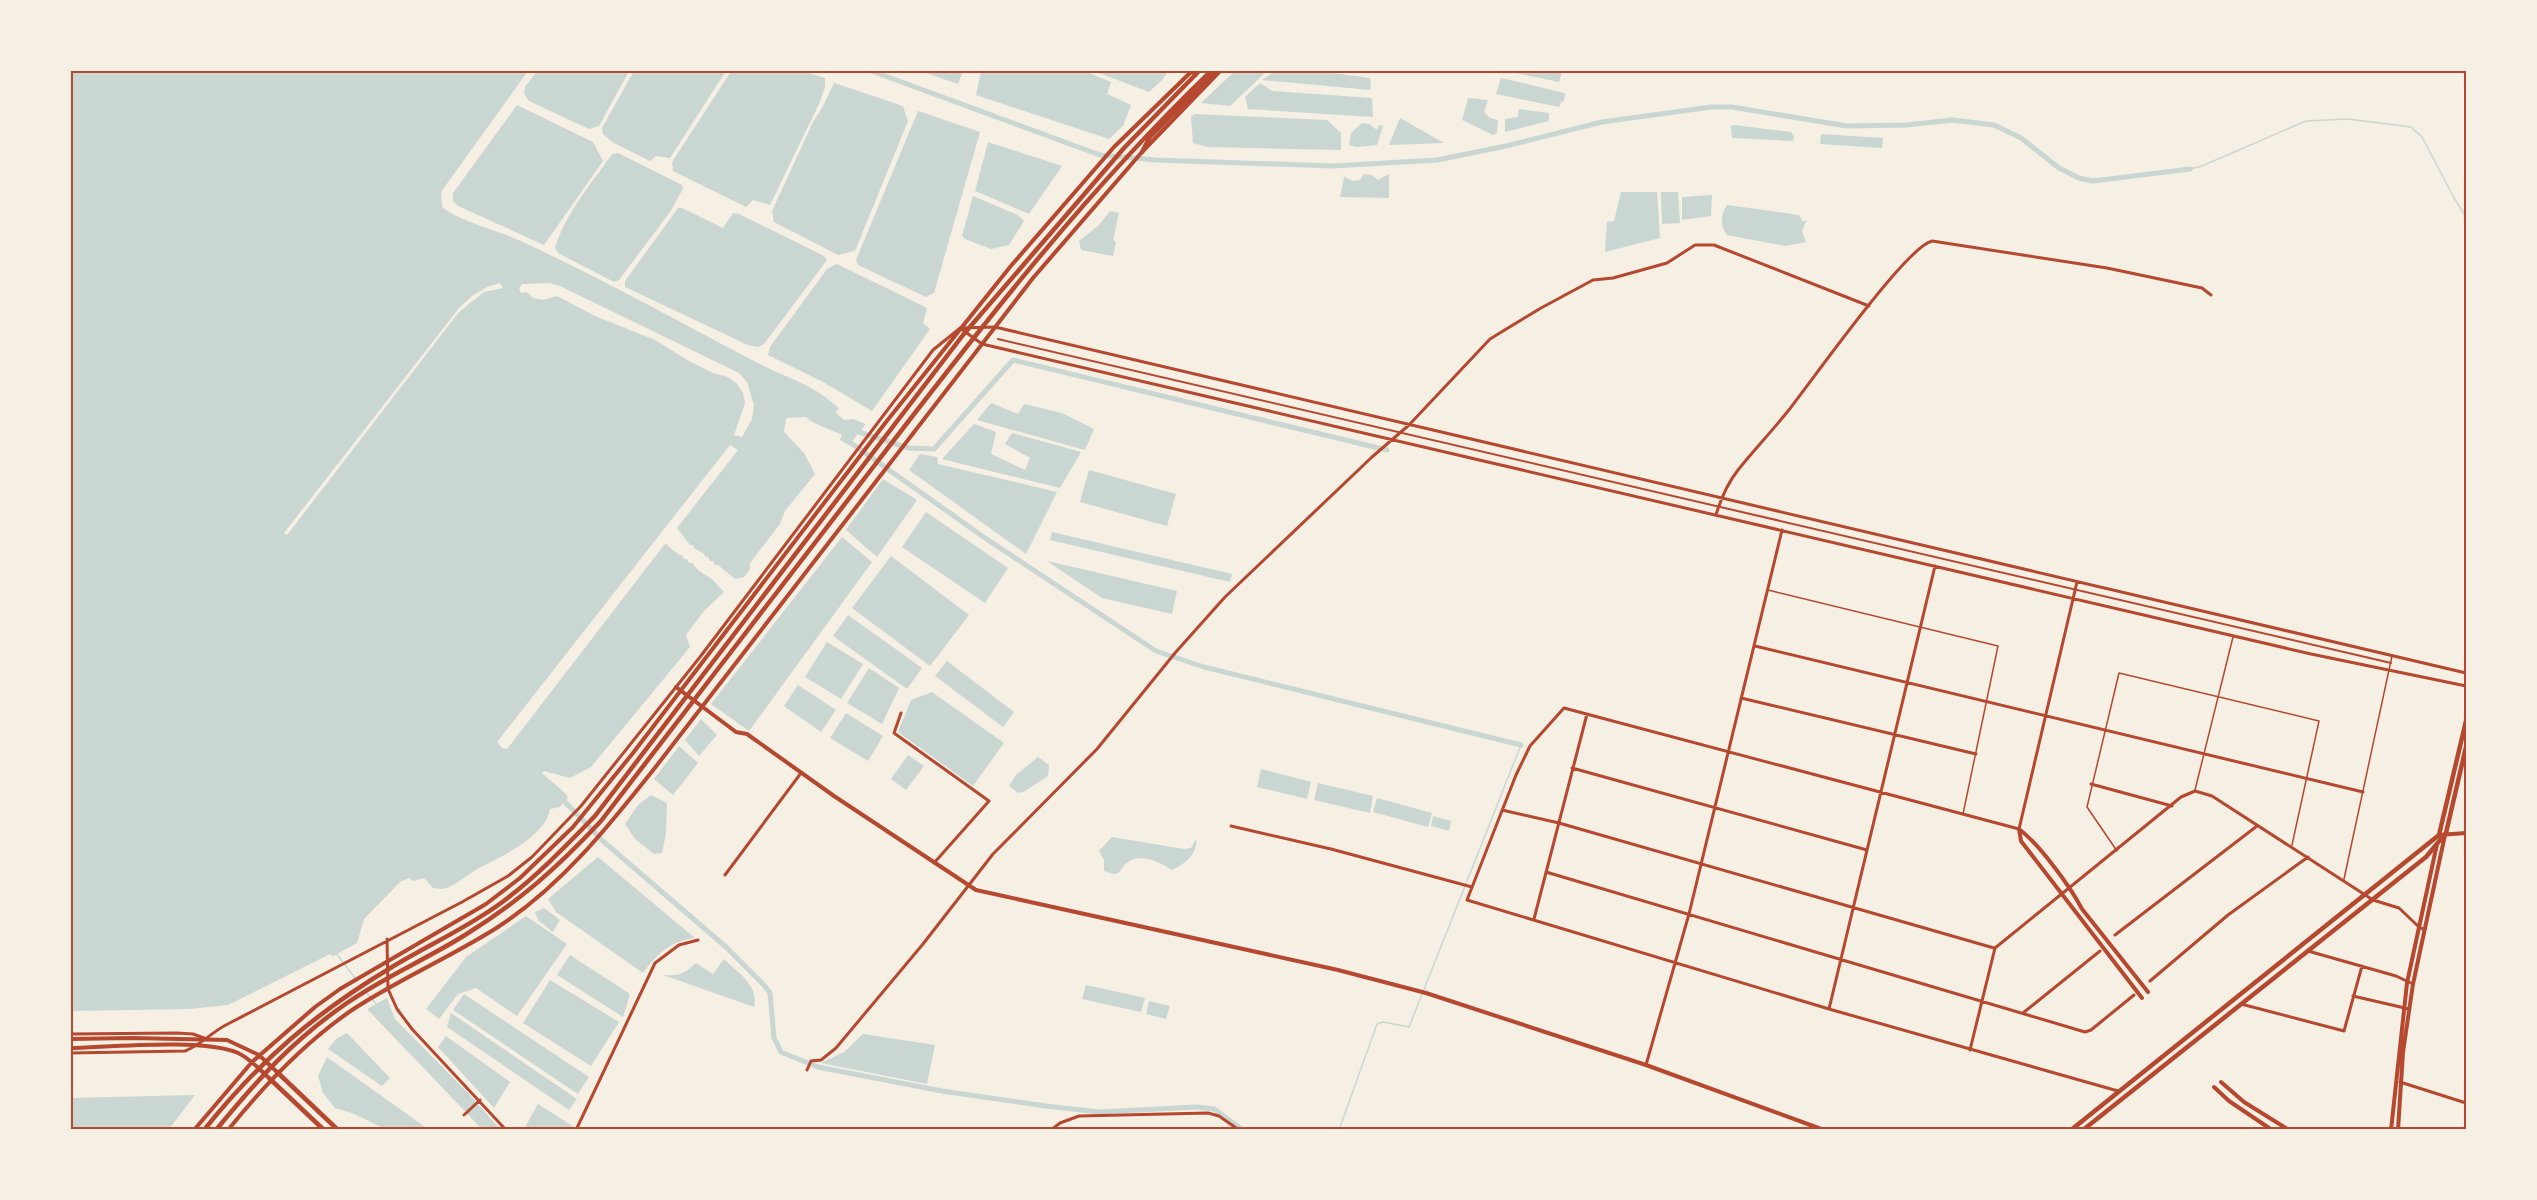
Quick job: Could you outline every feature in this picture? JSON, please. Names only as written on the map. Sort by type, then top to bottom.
[{"type":"main road","points":[[204,1130],[251,1075],[315,1017],[345,996],[499,904],[544,868],[580,831],[695,686],[963,335],[1107,167],[1200,70]]},
{"type":"main road","points":[[216,1130],[276,1059],[348,1002],[464,936],[510,906],[551,873],[586,837],[601,821],[1034,262],[1133,149],[1212,70]]},
{"type":"main road","points":[[1142,152],[1150,137],[1219,70]]},
{"type":"main road","points":[[2071,1130],[2439,835],[2466,721]]},
{"type":"main road","points":[[2083,1130],[2426,857],[2446,833],[2466,747]]},
{"type":"main road","points":[[277,1072],[338,1130]]},
{"type":"main road","points":[[270,1080],[324,1130]]},
{"type":"street","points":[[194,1130],[259,1055],[340,989],[486,904],[520,878],[573,827],[960,328],[1114,147],[1192,71]]},
{"type":"street","points":[[228,1130],[277,1072],[306,1045],[352,1010],[499,926],[554,884],[593,843],[703,705],[1033,278],[1142,152]]},
{"type":"street","points":[[1716,515],[1721,498],[1737,471],[1787,412],[1869,306],[1916,250],[1925,243],[1932,241],[2107,268],[2202,288],[2211,295]]},
{"type":"street","points":[[807,1071],[811,1062],[821,1060],[836,1048],[993,854],[1097,749],[1175,653],[1226,597],[1409,425],[1490,339],[1593,280],[1613,278],[1667,263],[1695,245],[1714,244],[1869,306]]},
{"type":"street","points":[[197,1047],[204,1038],[508,876],[532,857],[581,806],[676,687],[933,350],[960,328],[995,327],[2466,673]]},
{"type":"street","points":[[960,328],[982,344],[2234,635],[2466,686]]},
{"type":"street","points":[[998,339],[2391,663]]},
{"type":"street","points":[[1646,1065],[1702,863],[1713,809],[1782,530]]},
{"type":"street","points":[[1829,1009],[1935,566]]},
{"type":"street","points":[[2077,582],[2019,829],[2021,841],[2142,998]]},
{"type":"street","points":[[1755,646],[2363,792]]},
{"type":"street","points":[[676,687],[703,705],[736,732],[747,734],[976,890],[1338,970],[1426,993],[1646,1065],[1824,1130]]},
{"type":"street","points":[[1741,698],[1976,754]]},
{"type":"street","points":[[2120,1091],[1829,1009],[1467,900],[1530,746],[1564,708],[2019,829],[2029,836],[2148,992]]},
{"type":"street","points":[[900,712],[894,733],[989,801],[934,863]]},
{"type":"street","points":[[1534,919],[1587,714]]},
{"type":"street","points":[[1572,768],[1867,850]]},
{"type":"street","points":[[725,875],[801,772]]},
{"type":"street","points":[[2091,784],[2172,806]]},
{"type":"street","points":[[1970,1050],[1995,948],[2181,797],[2195,791],[2212,796],[2373,900],[2399,909],[2421,928]]},
{"type":"street","points":[[1502,810],[1559,823],[1702,863],[1995,948]]},
{"type":"street","points":[[1231,826],[1331,849],[1472,887]]},
{"type":"street","points":[[2115,935],[2257,826]]},
{"type":"street","points":[[2397,1130],[2409,1009],[2437,843],[2439,835],[2466,832]]},
{"type":"street","points":[[2391,1130],[2407,982],[2446,833]]},
{"type":"street","points":[[2150,981],[2228,915],[2308,857]]},
{"type":"street","points":[[1546,872],[2085,1032],[2091,1030],[2134,995]]},
{"type":"street","points":[[387,939],[388,989],[397,1009],[412,1029],[506,1130]]},
{"type":"street","points":[[576,1130],[655,963],[679,945],[698,940]]},
{"type":"street","points":[[2023,1013],[2100,951]]},
{"type":"street","points":[[2308,951],[2396,976],[2413,984]]},
{"type":"street","points":[[2241,1004],[2344,1030],[2361,966]]},
{"type":"street","points":[[2353,996],[2409,1009]]},
{"type":"street","points":[[70,1034],[177,1033],[193,1034],[204,1038]]},
{"type":"street","points":[[70,1039],[204,1038],[227,1040],[259,1055],[277,1072]]},
{"type":"street","points":[[70,1050],[197,1047],[226,1049],[252,1062],[270,1080]]},
{"type":"street","points":[[2395,1081],[2466,1103]]},
{"type":"street","points":[[2221,1082],[2252,1108],[2289,1130]]},
{"type":"street","points":[[2214,1087],[2229,1101],[2272,1130]]},
{"type":"street","points":[[464,1115],[480,1100]]},
{"type":"street","points":[[1050,1130],[1060,1123],[1079,1116],[1198,1113],[1219,1116],[1239,1130]]},
{"type":"lane","points":[[1767,590],[1998,646],[1963,814]]},
{"type":"lane","points":[[2195,791],[2234,635]]},
{"type":"lane","points":[[2344,880],[2392,656]]},
{"type":"lane","points":[[2117,851],[2086,807],[2119,673],[2319,721],[2291,847]]},
{"type":"shaded area","points":[[732,70],[803,71],[825,78],[825,87],[819,104],[770,205],[753,200],[746,207],[673,171],[672,162]]},
{"type":"shaded area","points":[[1168,70],[1163,79],[1149,92],[1094,71]]},
{"type":"shaded area","points":[[71,71],[528,71],[441,192],[442,207],[458,217],[512,237],[609,284],[763,366],[820,393],[839,409],[835,412],[844,420],[853,419],[866,424],[849,445],[840,440],[842,435],[806,417],[786,418],[784,432],[804,453],[815,474],[785,511],[780,524],[750,563],[750,569],[744,577],[735,579],[695,549],[693,545],[690,545],[677,528],[738,450],[730,445],[497,742],[502,748],[507,749],[664,545],[666,544],[682,555],[699,571],[712,579],[724,592],[704,611],[686,635],[690,647],[591,767],[570,778],[544,771],[542,773],[568,798],[560,807],[550,809],[540,828],[531,837],[510,852],[443,889],[433,888],[424,878],[413,881],[409,878],[400,882],[364,919],[357,943],[228,1005],[189,1009],[71,1011]]},
{"type":"shaded area","points":[[537,71],[629,71],[599,126],[589,129],[529,101],[524,94],[525,87]]},
{"type":"shaded area","points":[[634,71],[726,71],[670,158],[656,156],[650,161],[612,142],[603,134],[602,128]]},
{"type":"shaded area","points":[[920,71],[963,71],[958,84]]},
{"type":"shaded area","points":[[981,71],[1084,71],[1111,82],[1107,94],[1131,105],[1123,126],[1109,139],[976,95]]},
{"type":"shaded area","points":[[1235,71],[1267,71],[1230,106],[1201,103]]},
{"type":"shaded area","points":[[1275,71],[1318,71],[1370,78],[1371,90],[1262,80]]},
{"type":"shaded area","points":[[1506,71],[1562,71],[1559,82]]},
{"type":"shaded area","points":[[1501,78],[1565,93],[1564,101],[1559,107],[1496,94]]},
{"type":"shaded area","points":[[834,83],[903,106],[908,121],[855,251],[838,255],[774,222],[772,211],[813,122]]},
{"type":"shaded area","points":[[1260,83],[1272,91],[1372,98],[1373,117],[1248,109],[1245,97]]},
{"type":"shaded area","points":[[1468,98],[1488,100],[1484,112],[1490,118],[1498,120],[1497,133],[1493,135],[1462,120]]},
{"type":"shaded area","points":[[517,105],[593,142],[603,161],[544,245],[458,206],[453,201],[453,193]]},
{"type":"shaded area","points":[[1519,109],[1549,113],[1549,121],[1505,132],[1505,119],[1518,117]]},
{"type":"shaded area","points":[[918,111],[980,132],[934,293],[926,297],[858,265],[856,260]]},
{"type":"shaded area","points":[[1194,114],[1327,120],[1341,133],[1341,150],[1208,147],[1193,143],[1191,117]]},
{"type":"shaded area","points":[[1400,118],[1444,143],[1389,145]]},
{"type":"shaded area","points":[[1362,123],[1369,124],[1377,130],[1379,125],[1383,126],[1377,145],[1357,147],[1349,145],[1351,133]]},
{"type":"shaded area","points":[[1731,126],[1791,132],[1794,137],[1793,141],[1732,138]]},
{"type":"shaded area","points":[[1821,134],[1883,138],[1882,148],[1820,144]]},
{"type":"shaded area","points":[[988,142],[1062,166],[1029,214],[975,191]]},
{"type":"shaded area","points":[[618,153],[682,185],[683,189],[670,212],[619,280],[614,282],[558,253],[555,248],[565,223],[580,199],[612,154]]},
{"type":"shaded area","points":[[1364,174],[1372,175],[1378,180],[1389,174],[1389,198],[1340,197],[1344,177],[1353,181],[1360,180]]},
{"type":"shaded area","points":[[1621,192],[1657,192],[1660,238],[1605,252],[1607,222],[1614,221]]},
{"type":"shaded area","points":[[1661,192],[1678,192],[1680,223],[1662,224]]},
{"type":"shaded area","points":[[1712,195],[1711,216],[1682,220],[1682,197]]},
{"type":"shaded area","points":[[973,196],[1018,215],[1024,221],[1009,245],[991,249],[962,236]]},
{"type":"shaded area","points":[[1727,205],[1799,215],[1803,222],[1807,220],[1802,231],[1806,242],[1785,246],[1727,235],[1722,220]]},
{"type":"shaded area","points":[[678,208],[723,228],[733,213],[739,214],[824,256],[827,260],[764,344],[758,347],[748,345],[625,287],[625,281]]},
{"type":"shaded area","points":[[1110,211],[1119,213],[1113,240],[1116,242],[1113,256],[1081,250],[1079,241],[1099,225]]},
{"type":"shaded area","points":[[837,264],[927,308],[923,323],[930,329],[872,411],[823,382],[768,355],[770,347],[827,269]]},
{"type":"shaded area","points":[[991,403],[1018,414],[1024,404],[1062,413],[1094,429],[1085,450],[977,420]]},
{"type":"shaded area","points":[[974,424],[996,432],[991,454],[1025,470],[1030,458],[1005,444],[1012,433],[1081,452],[1060,488],[942,459]]},
{"type":"shaded area","points":[[920,454],[937,457],[938,464],[1057,492],[1026,554],[909,470]]},
{"type":"shaded area","points":[[1089,470],[1176,494],[1167,526],[1080,502]]},
{"type":"shaded area","points":[[883,479],[917,500],[877,557],[846,530]]},
{"type":"shaded area","points":[[926,512],[1008,568],[985,603],[902,547]]},
{"type":"shaded area","points":[[1052,532],[1232,574],[1230,582],[1050,540]]},
{"type":"shaded area","points":[[842,537],[872,562],[749,731],[711,704]]},
{"type":"shaded area","points":[[891,556],[969,615],[930,666],[852,608]]},
{"type":"shaded area","points":[[1047,561],[1177,591],[1172,614],[1102,598]]},
{"type":"shaded area","points":[[848,615],[922,668],[907,689],[833,636]]},
{"type":"shaded area","points":[[827,642],[863,664],[841,699],[805,677]]},
{"type":"shaded area","points":[[947,661],[1014,712],[1003,727],[935,676]]},
{"type":"shaded area","points":[[869,668],[899,688],[882,724],[847,703]]},
{"type":"shaded area","points":[[798,685],[836,710],[821,732],[784,706]]},
{"type":"shaded area","points":[[932,692],[1004,743],[973,786],[898,732],[911,700]]},
{"type":"shaded area","points":[[846,713],[883,736],[868,761],[830,738]]},
{"type":"shaded area","points":[[701,719],[717,735],[699,756],[685,740]]},
{"type":"shaded area","points":[[679,746],[698,763],[673,795],[654,779]]},
{"type":"shaded area","points":[[908,755],[924,766],[906,790],[891,779]]},
{"type":"shaded area","points":[[1038,757],[1049,765],[1048,776],[1018,793],[1009,786],[1016,775]]},
{"type":"shaded area","points":[[1261,769],[1311,782],[1307,799],[1257,787]]},
{"type":"shaded area","points":[[1318,783],[1373,796],[1370,813],[1314,800]]},
{"type":"shaded area","points":[[651,795],[667,803],[666,834],[662,853],[654,854],[635,839],[625,824],[638,805]]},
{"type":"shaded area","points":[[1377,798],[1432,813],[1428,827],[1373,812]]},
{"type":"shaded area","points":[[1433,816],[1451,821],[1449,831],[1431,826]]},
{"type":"shaded area","points":[[1112,837],[1184,849],[1191,848],[1196,839],[1196,844],[1193,854],[1171,870],[1162,864],[1138,858],[1128,862],[1118,873],[1113,874],[1104,871],[1104,860],[1099,851]]},
{"type":"shaded area","points":[[598,857],[695,938],[678,942],[665,950],[643,973],[556,912],[548,899]]},
{"type":"shaded area","points":[[544,908],[560,920],[553,932],[538,920],[535,912]]},
{"type":"shaded area","points":[[526,916],[567,944],[517,1016],[476,988],[458,994],[439,1019],[426,1009],[466,957]]},
{"type":"shaded area","points":[[570,955],[630,994],[623,1017],[557,975]]},
{"type":"shaded area","points":[[724,959],[750,986],[755,999],[754,1007],[663,975],[681,974],[696,963],[713,974]]},
{"type":"shaded area","points":[[550,980],[619,1022],[591,1066],[523,1023]]},
{"type":"shaded area","points":[[1086,985],[1145,998],[1141,1012],[1082,999]]},
{"type":"shaded area","points":[[464,994],[589,1077],[578,1094],[453,1010]]},
{"type":"shaded area","points":[[387,998],[395,1019],[500,1129],[482,1129],[367,1009]]},
{"type":"shaded area","points":[[1149,1001],[1170,1006],[1166,1019],[1146,1014]]},
{"type":"shaded area","points":[[451,1013],[577,1099],[569,1110],[447,1027]]},
{"type":"shaded area","points":[[347,1033],[390,1078],[382,1086],[328,1049],[336,1039]]},
{"type":"shaded area","points":[[863,1034],[935,1045],[927,1084],[821,1063],[844,1052]]},
{"type":"shaded area","points":[[446,1036],[510,1082],[494,1108],[438,1047]]},
{"type":"shaded area","points":[[327,1057],[428,1129],[385,1129],[352,1113],[335,1108],[323,1093],[318,1076]]},
{"type":"shaded area","points":[[195,1095],[169,1129],[71,1129],[71,1098]]},
{"type":"shaded area","points":[[538,1104],[574,1127],[572,1129],[524,1129]]},
{"type":"pier","points":[[500,283],[503,288],[484,292],[459,312],[287,535],[284,533],[459,308],[472,296],[487,287]]},
{"type":"pier","points":[[550,283],[739,373],[747,382],[754,405],[752,419],[742,437],[734,435],[745,403],[743,393],[737,384],[728,377],[713,373],[689,361],[655,340],[595,316],[557,296],[543,300],[533,298],[527,292],[521,293],[519,288],[522,284]]},
{"type":"waterway","points":[[869,70],[1100,155],[1156,160],[1333,166],[1437,160],[1506,146],[1602,122],[1711,107],[1732,107],[1847,126],[1906,125],[1952,120],[1994,125],[2021,138],[2059,168],[2079,178],[2093,181],[2190,169]]},
{"type":"waterway","points":[[2190,169],[2202,166],[2306,121],[2348,119],[2411,127],[2422,137],[2466,217]]},
{"type":"waterway","points":[[859,432],[908,448],[934,449],[1013,360],[1387,450]]},
{"type":"waterway","points":[[851,443],[985,538],[1156,651],[1204,667],[1521,745]]},
{"type":"waterway","points":[[1339,1130],[1377,1024],[1383,1022],[1409,1027],[1521,745]]},
{"type":"waterway","points":[[565,802],[604,842],[726,947],[764,985],[770,993],[774,1038],[781,1052],[818,1067],[942,1091],[1046,1106],[1099,1112],[1197,1107],[1214,1109],[1243,1130]]},
{"type":"waterway","points":[[336,953],[355,978]]},
{"type":"waterway","points":[[367,993],[376,1004]]}]
